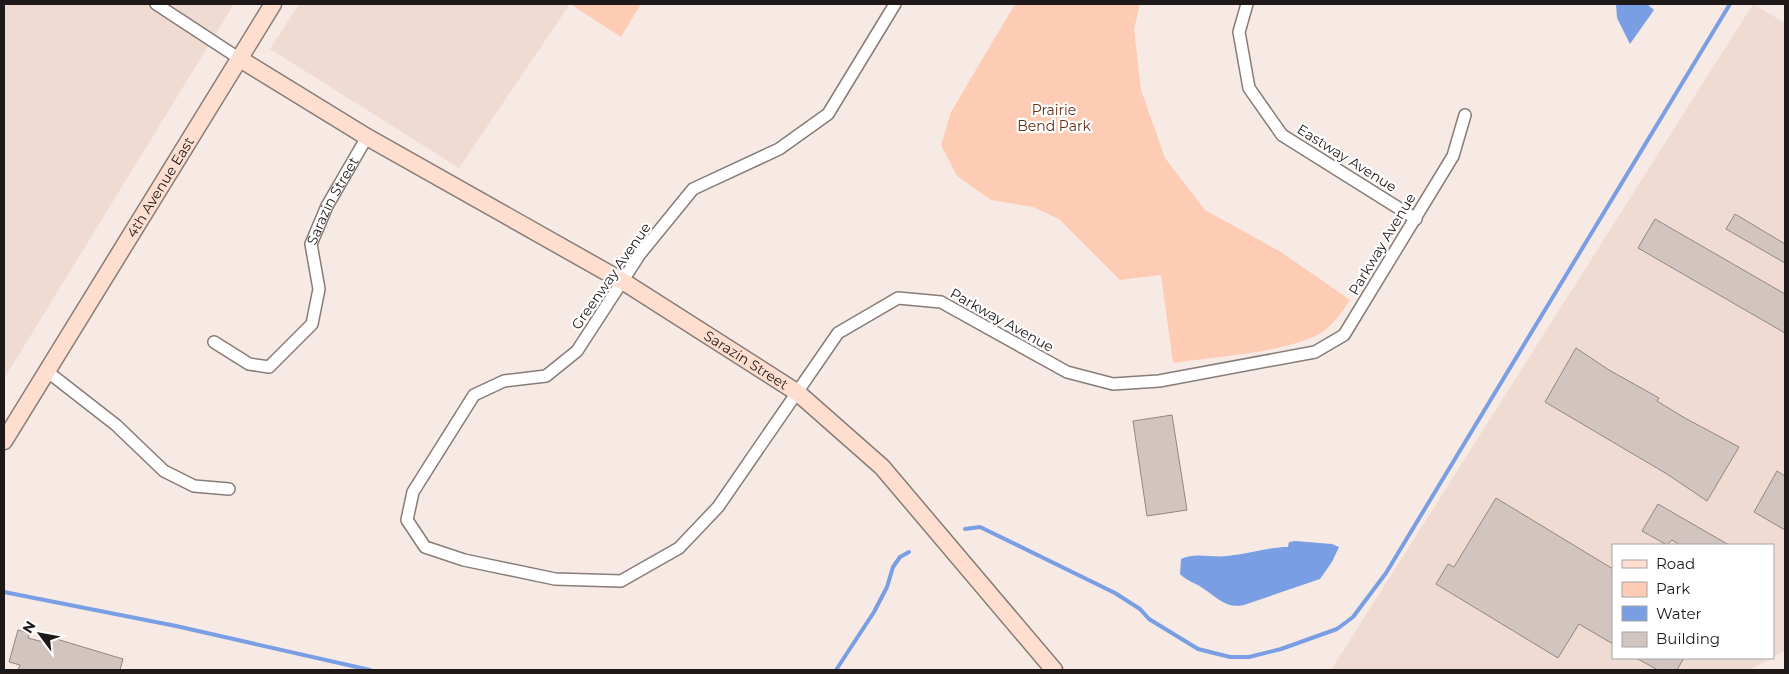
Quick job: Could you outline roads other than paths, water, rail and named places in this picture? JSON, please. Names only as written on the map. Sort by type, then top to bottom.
[{"type":"street","name":"Sarazin Street","points":[[156,4],[240,59],[367,137],[624,282],[798,393],[882,466],[1054,670]]},
{"type":"street","name":"4th Avenue East","points":[[4,441],[273,4]]},
{"type":"street","name":"Greenway Avenue","points":[[425,547],[407,520],[413,492],[474,395],[504,381],[546,376],[577,351],[624,282],[640,254],[693,190],[779,148],[828,114],[895,4]]},
{"type":"street","name":"Eastway Avenue","points":[[1247,4],[1239,32],[1248,88],[1282,135],[1416,219]]},
{"type":"street","name":"Parkway Avenue","points":[[425,547],[464,560],[555,579],[621,581],[679,548],[718,507],[838,333],[898,298],[941,302],[1067,372],[1113,384],[1159,381],[1314,352],[1344,335],[1453,156],[1465,116]]},
{"type":"street","name":"Sarazin Street","points":[[214,342],[249,364],[269,367],[312,324],[319,289],[311,244],[327,206],[367,137]]},
{"type":"street","points":[[48,372],[116,425],[164,471],[194,486],[229,489]]},
{"type":"water","points":[[1616,4],[1647,4],[1654,10],[1630,44],[1617,18]]},
{"type":"water","points":[[1289,542],[1332,544],[1339,547],[1332,562],[1320,579],[1244,605],[1238,606],[1222,602],[1180,574],[1181,559],[1187,557],[1235,555],[1288,547]]},
{"type":"waterway","points":[[965,529],[980,527],[1115,593],[1140,609],[1149,619],[1198,649],[1230,657],[1249,657],[1281,649],[1337,629],[1353,617],[1386,573],[1730,4]]},
{"type":"waterway","points":[[836,670],[874,612],[887,587],[893,567],[900,557],[909,552]]},
{"type":"waterway","points":[[4,592],[176,626],[370,670]]},
{"type":"park label","name":"Prairie Bend Park","points":[[1054,118]]}]
